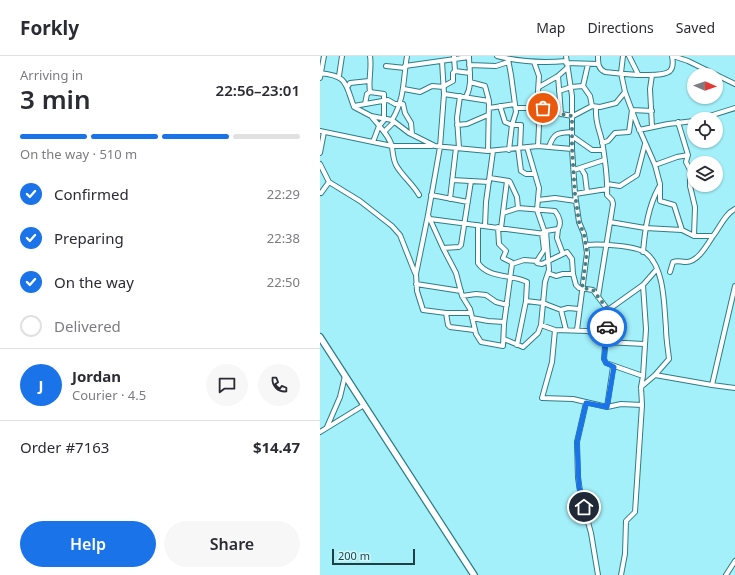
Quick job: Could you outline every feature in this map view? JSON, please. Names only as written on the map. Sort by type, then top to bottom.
[{"type":"highway","points":[[320,337],[474,575]]},
{"type":"street","points":[[324,56],[320,74],[339,76],[348,86],[354,107],[371,116],[393,121],[412,134],[437,146]]},
{"type":"street","points":[[339,76],[342,56]]},
{"type":"street","points":[[365,104],[367,94],[370,92],[370,56]]},
{"type":"street","points":[[384,132],[393,121],[400,104],[404,89],[407,56]]},
{"type":"street","points":[[438,56],[441,61],[444,94],[429,217],[416,274],[416,284],[423,310],[471,316],[488,321],[504,322]]},
{"type":"street","points":[[497,56],[507,59],[566,60],[588,64],[598,64]]},
{"type":"street","points":[[598,56],[598,64],[603,71],[652,75],[659,75],[668,72],[673,64],[673,56],[735,84]]},
{"type":"street","points":[[623,56],[621,73],[625,92],[645,144],[655,165],[660,184],[660,202],[674,205],[682,230]]},
{"type":"street","points":[[629,56],[638,74]]},
{"type":"street","points":[[386,66],[405,67],[454,58],[469,57],[470,82],[468,96]]},
{"type":"street","points":[[404,89],[420,92],[432,86],[444,86],[453,82],[454,80],[452,73],[455,71],[454,58]]},
{"type":"street","points":[[469,65],[496,66],[507,59]]},
{"type":"street","points":[[507,59],[512,75],[516,115],[512,125],[509,150]]},
{"type":"street","points":[[533,60],[539,76],[537,107],[539,126],[538,146]]},
{"type":"street","points":[[566,60],[571,87],[572,149],[575,194],[579,222],[584,234],[586,245],[586,261],[577,330]]},
{"type":"street","points":[[588,64],[583,86],[590,96],[594,107],[602,143],[608,196],[611,198],[613,204],[598,297]]},
{"type":"street","points":[[539,87],[558,76],[567,68]]},
{"type":"street","points":[[455,71],[470,73]]},
{"type":"street","points":[[652,75],[650,89],[652,127]]},
{"type":"street","points":[[558,76],[561,114]]},
{"type":"street","points":[[348,86],[352,82],[369,81]]},
{"type":"street","points":[[470,82],[484,86],[489,101],[488,151]]},
{"type":"street","points":[[559,91],[571,87],[583,86]]},
{"type":"street","points":[[370,92],[384,94],[384,119],[379,126],[373,142]]},
{"type":"street","points":[[489,108],[500,106],[537,107],[572,116],[594,107],[616,103],[625,92]]},
{"type":"street","points":[[444,94],[468,96],[489,101]]},
{"type":"street","points":[[450,199],[458,148],[457,125],[460,96]]},
{"type":"street","points":[[354,107],[389,100],[395,104],[404,104],[404,112],[411,124],[412,134]]},
{"type":"street","points":[[500,106],[505,122],[512,125],[519,125],[521,127],[519,148],[522,171],[526,174],[534,174]]},
{"type":"street","points":[[722,112],[735,108]]},
{"type":"street","points":[[632,110],[652,111]]},
{"type":"street","points":[[602,143],[608,141],[615,133],[629,132],[632,110]]},
{"type":"street","points":[[457,125],[467,124],[488,115]]},
{"type":"street","points":[[371,116],[384,132],[392,146],[392,155],[396,165],[419,194]]},
{"type":"street","points":[[640,130],[687,121]]},
{"type":"street","points":[[678,122],[688,155],[686,162],[690,170],[691,194],[695,206],[694,236]]},
{"type":"street","points":[[320,153],[322,131],[392,146],[437,146],[488,151],[538,146],[572,149]]},
{"type":"street","points":[[549,147],[552,138],[557,134],[572,134],[592,150],[603,150]]},
{"type":"street","points":[[575,194],[607,187],[620,186],[638,175],[645,144]]},
{"type":"street","points":[[504,339],[522,347],[538,333],[541,326],[545,282],[548,273],[549,261],[545,249],[545,232],[537,210],[539,188],[534,174],[528,147]]},
{"type":"street","points":[[485,226],[486,202],[493,151]]},
{"type":"street","points":[[655,165],[677,157],[688,155]]},
{"type":"street","points":[[574,170],[604,160]]},
{"type":"street","points":[[320,164],[329,182],[360,201],[392,226],[400,236],[416,274]]},
{"type":"street","points":[[581,168],[586,175],[587,192]]},
{"type":"street","points":[[452,180],[490,180],[510,182],[517,197],[518,208]]},
{"type":"street","points":[[443,248],[460,247],[471,181]]},
{"type":"street","points":[[507,181],[499,244],[506,251],[503,258],[512,264]]},
{"type":"street","points":[[321,193],[329,182]]},
{"type":"street","points":[[643,252],[645,228],[653,198],[660,184]]},
{"type":"street","points":[[431,195],[468,202]]},
{"type":"street","points":[[538,200],[555,198],[576,201]]},
{"type":"street","points":[[503,213],[518,208],[555,210],[560,224],[557,238],[563,254]]},
{"type":"street","points":[[670,272],[673,262],[686,262],[694,260],[705,248],[729,212],[735,209]]},
{"type":"street","points":[[429,217],[500,228],[545,232],[558,230]]},
{"type":"street","points":[[429,217],[456,273],[461,293],[468,304],[474,330],[480,341],[502,346],[512,264]]},
{"type":"street","points":[[610,222],[645,228],[682,230],[694,236],[713,236]]},
{"type":"street","points":[[478,225],[478,263],[483,268],[498,275],[528,282],[526,301],[517,345]]},
{"type":"street","points":[[545,232],[557,238]]},
{"type":"street","points":[[586,245],[607,244],[643,252],[650,257],[657,269],[663,291],[669,359],[655,375],[641,387]]},
{"type":"street","points":[[537,261],[545,249]]},
{"type":"street","points":[[512,264],[524,260],[537,261],[539,264],[542,264],[567,252],[572,259],[573,274],[576,285],[580,288],[592,289],[608,310],[606,363],[643,376]]},
{"type":"street","points":[[608,310],[643,285],[657,269]]},
{"type":"street","points":[[548,273],[556,276],[573,274]]},
{"type":"street","points":[[416,284],[461,293],[486,295],[496,302],[506,305]]},
{"type":"street","points":[[620,575],[624,554],[626,521],[635,512],[646,317],[643,285]]},
{"type":"street","points":[[712,384],[735,286]]},
{"type":"street","points":[[526,301],[543,303],[561,310],[568,308],[579,309]]},
{"type":"street","points":[[561,310],[566,330]]},
{"type":"street","points":[[446,313],[448,325],[450,327],[474,330]]},
{"type":"street","points":[[541,326],[555,330],[577,330],[590,332],[606,342],[644,344]]},
{"type":"street","points":[[555,330],[552,362],[542,398],[573,399],[607,407],[621,404],[642,406]]},
{"type":"street","points":[[607,407],[614,367]]},
{"type":"street","points":[[655,375],[735,388]]},
{"type":"street","points":[[327,427],[340,397],[345,376]]},
{"type":"street","points":[[586,403],[577,442],[578,478],[581,497],[592,533],[598,575]]},
{"type":"street","points":[[320,432],[364,405]]},
{"type":"street","points":[[726,575],[735,561]]},
{"type":"way so far","points":[[543,108],[567,116],[572,116],[572,149],[575,194],[579,222],[584,234],[587,253],[582,288],[593,290],[608,310],[607,327]]},
{"type":"route","points":[[584,507],[579,487],[577,442],[586,403],[607,407],[614,367],[606,363],[604,359],[607,327]]}]
